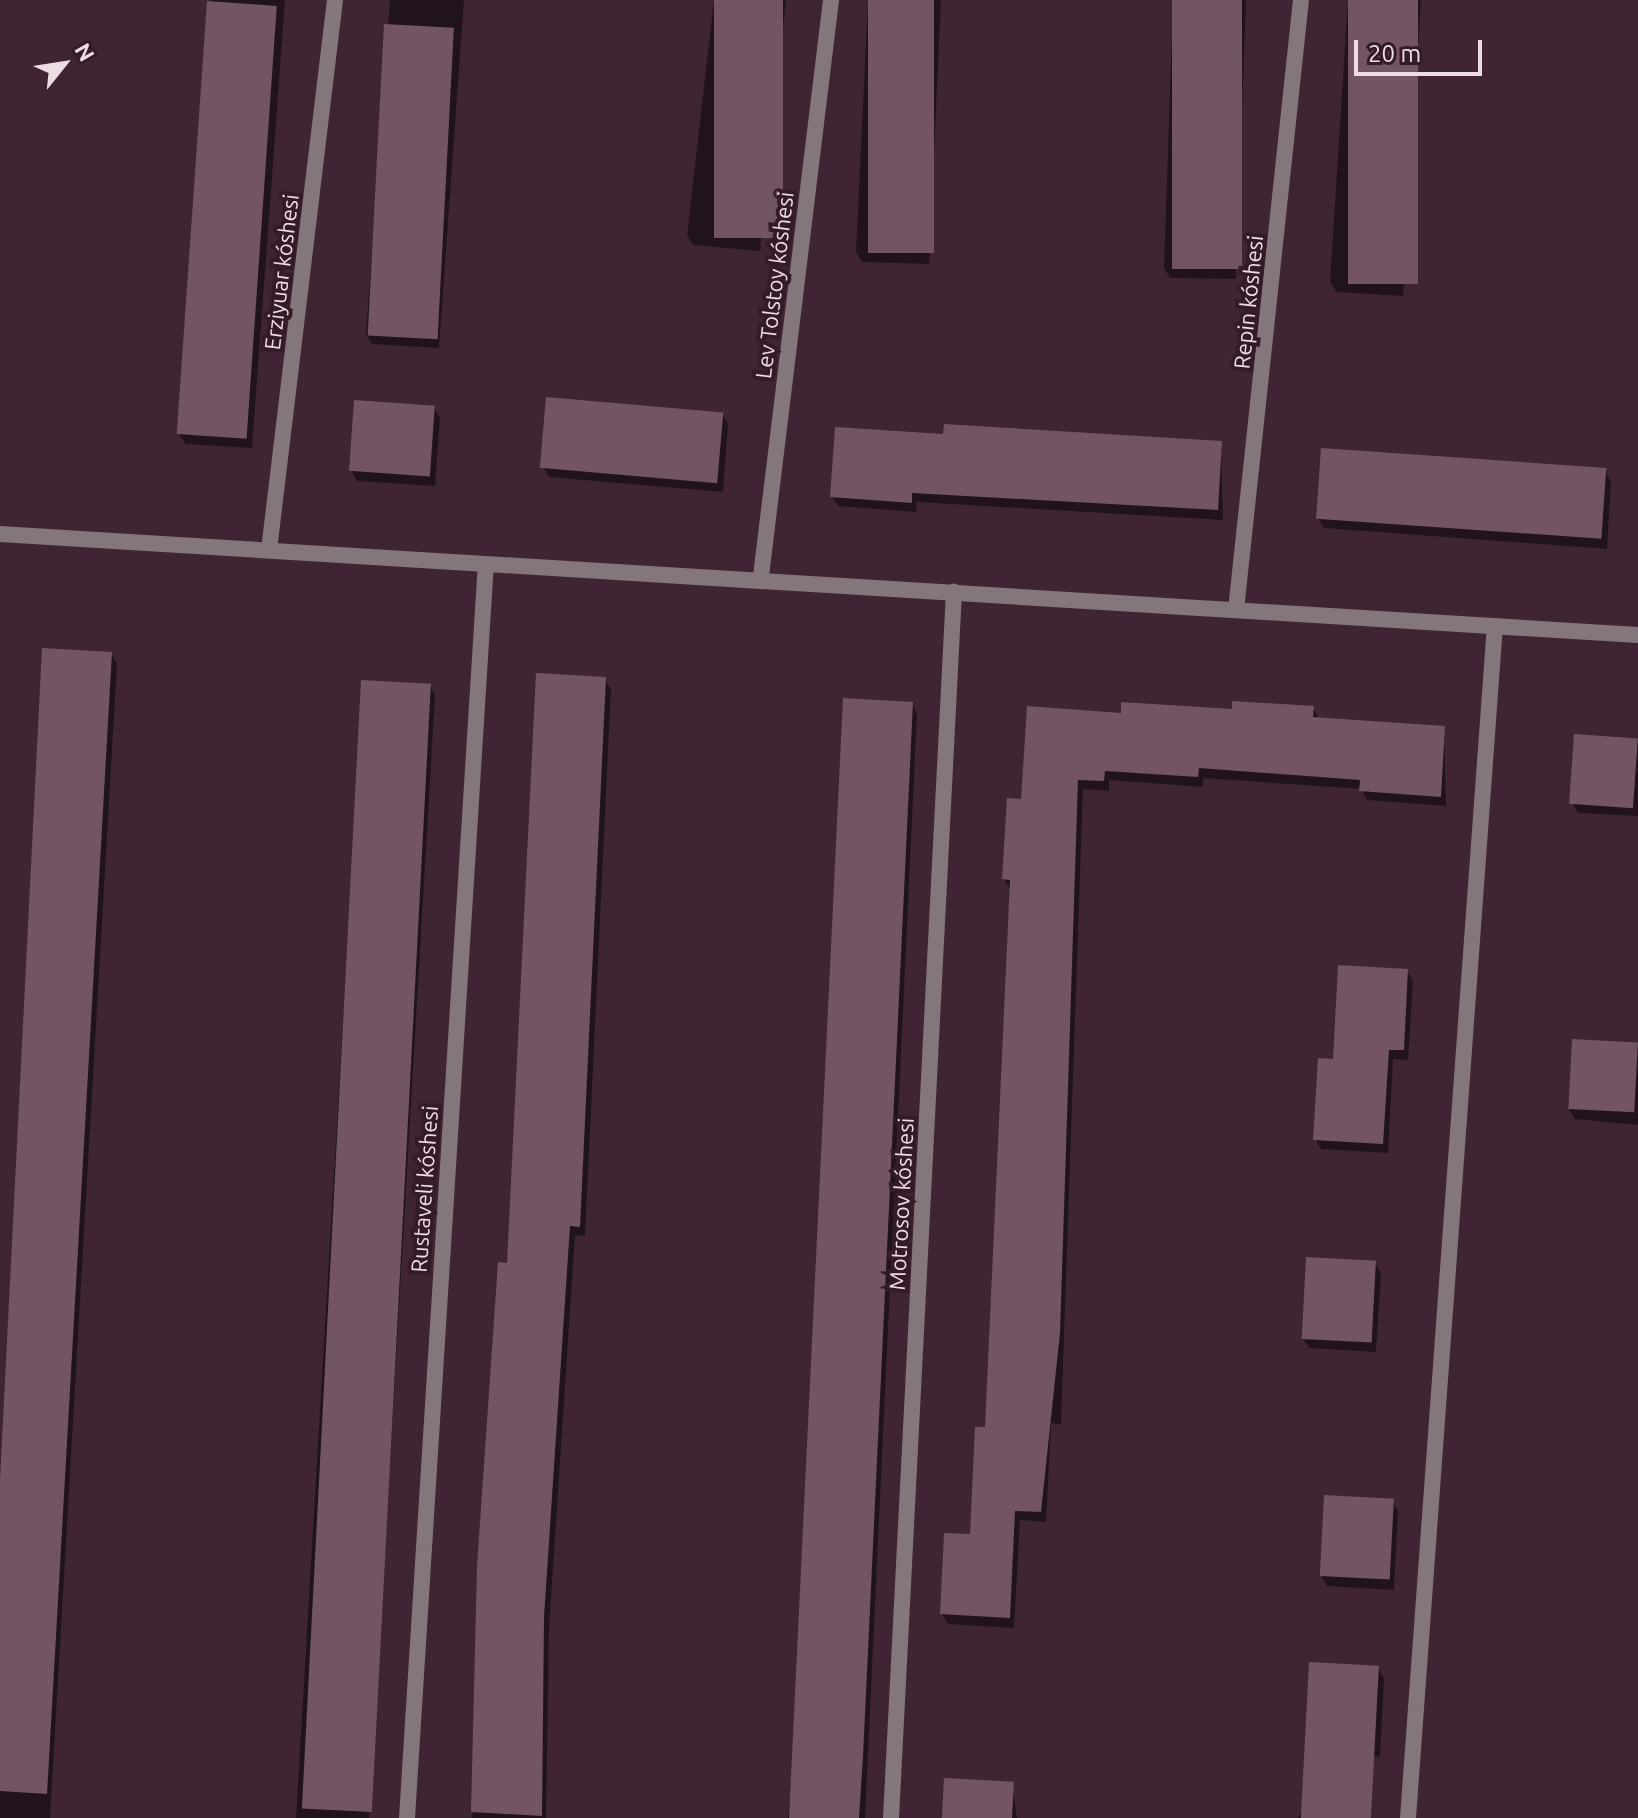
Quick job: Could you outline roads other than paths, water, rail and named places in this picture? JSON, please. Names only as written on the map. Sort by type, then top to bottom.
[{"type":"street","name":"Erziyuar kóshesi","points":[[269,550],[335,0]]},
{"type":"street","name":"Lev Tolstoy kóshesi","points":[[761,576],[831,0]]},
{"type":"street","name":"Repin kóshesi","points":[[1236,610],[1301,0]]},
{"type":"street","points":[[0,534],[486,564],[761,576],[954,592],[1638,635]]},
{"type":"street","name":"Rustaveli kóshesi","points":[[407,1818],[486,564]]},
{"type":"street","name":"Motrosov kóshesi","points":[[891,1818],[954,592]]},
{"type":"street","points":[[1408,1818],[1495,626]]}]
